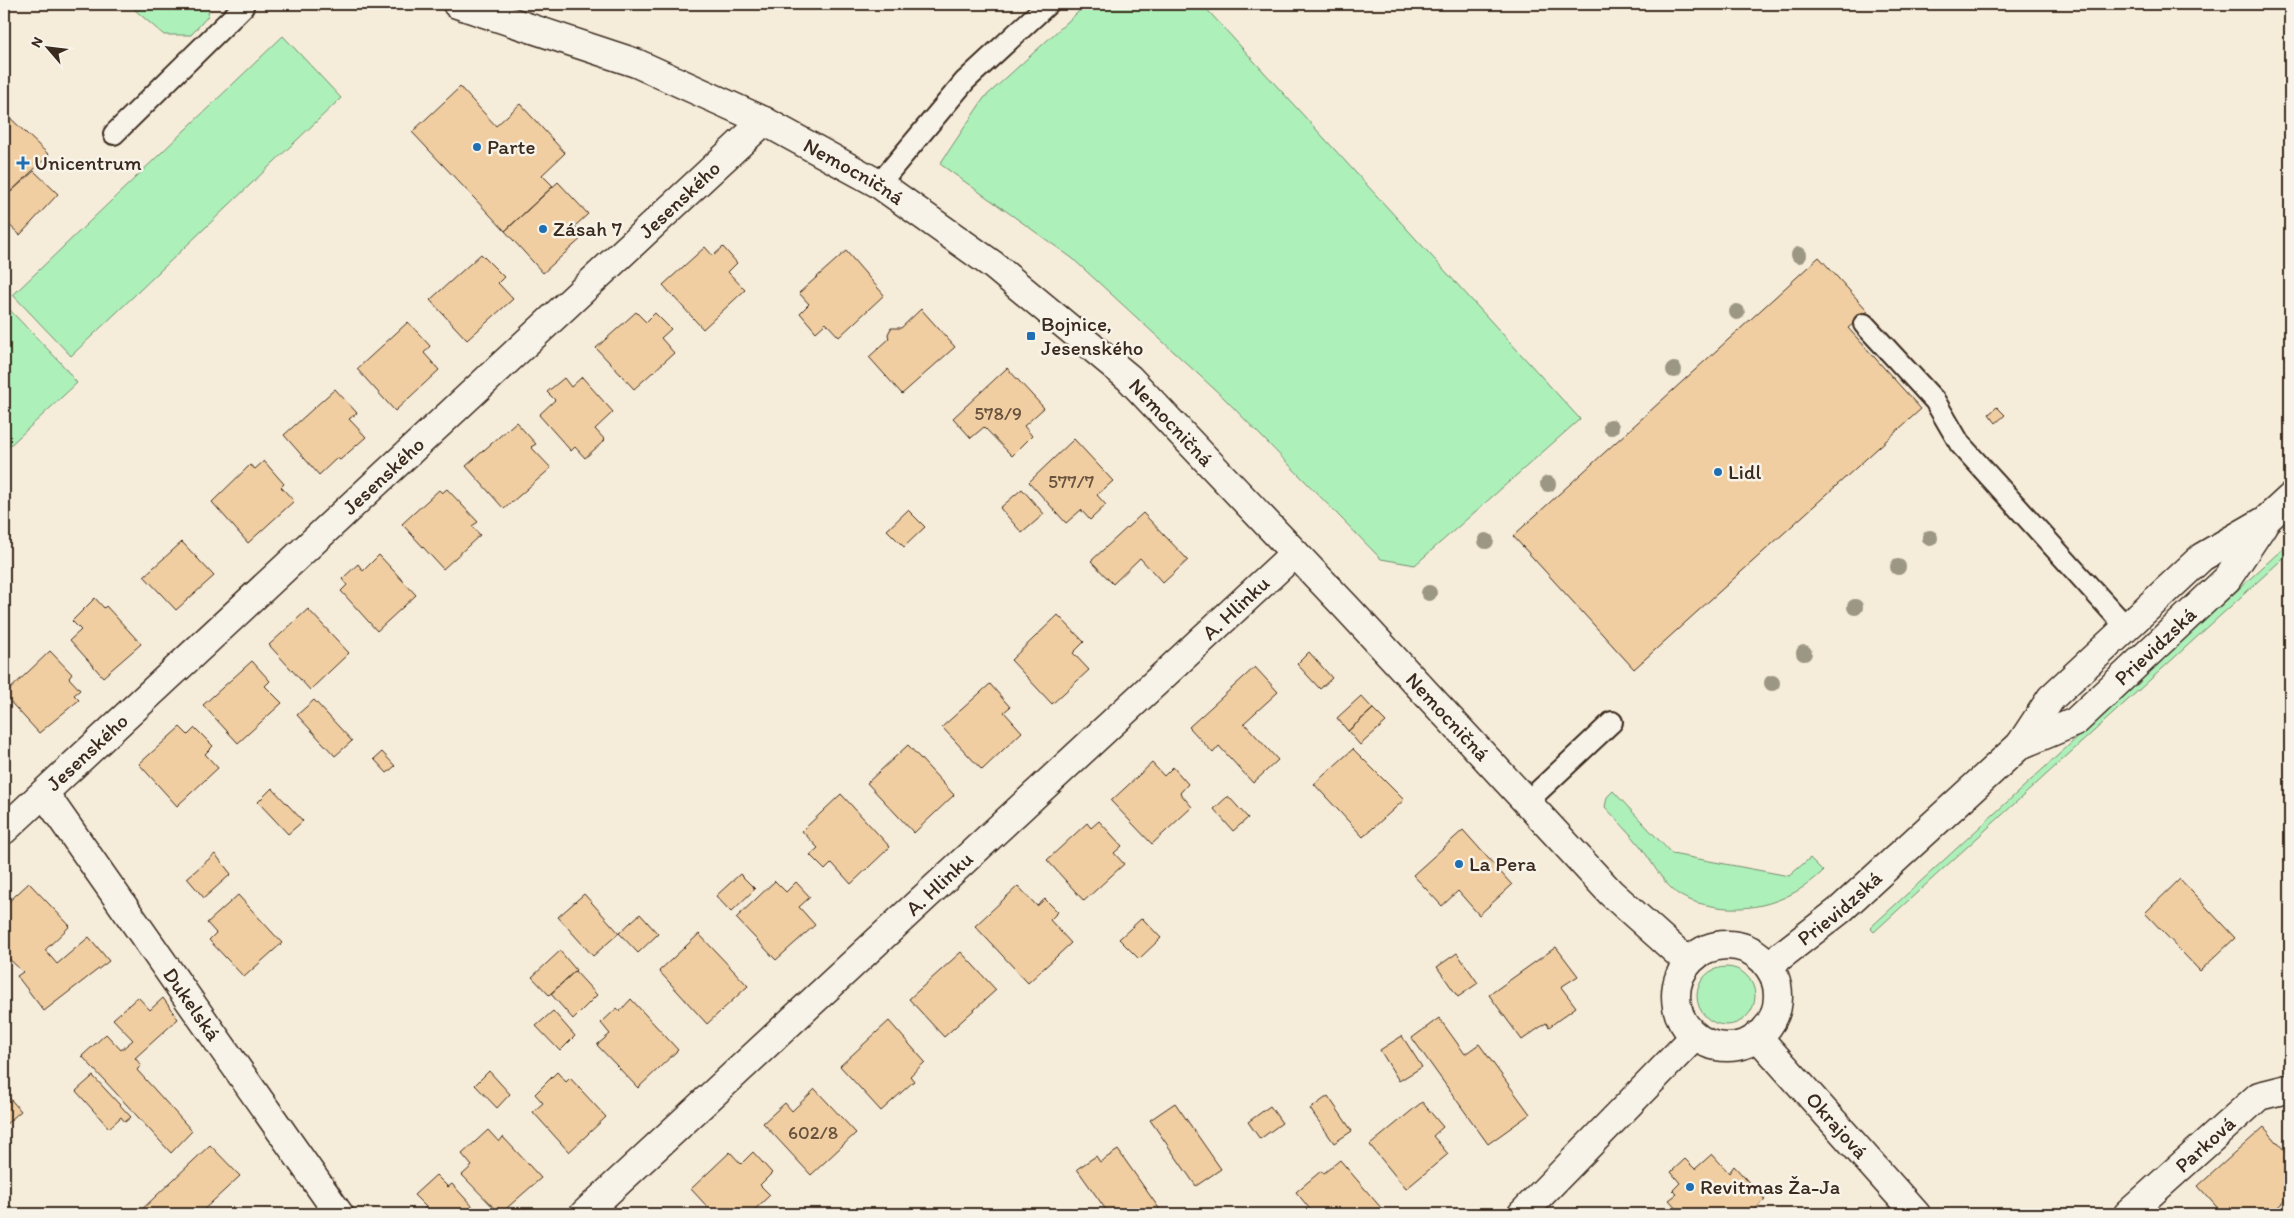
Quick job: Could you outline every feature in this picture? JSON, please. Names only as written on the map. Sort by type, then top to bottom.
[{"type":"street","name":"Nemocničná","points":[[457,4],[636,64],[764,121],[879,184],[993,265],[1129,378],[1610,893],[1688,962]]},
{"type":"street","name":"Jesenského","points":[[4,830],[764,121]]},
{"type":"street","name":"Prievidzská","points":[[1768,966],[1840,910],[2020,746],[2051,698],[2202,557],[2266,520],[2290,498]]},
{"type":"street","name":"Prievidzská","points":[[2020,746],[2074,722],[2082,715],[2227,579],[2266,520]]},
{"type":"street","name":"A. Hlinku","points":[[584,1214],[1294,553]]},
{"type":"street","name":"Dukelská","points":[[44,793],[339,1214]]},
{"type":"street","points":[[1726,945],[1750,950],[1768,966],[1775,979],[1778,1000],[1771,1020],[1757,1036],[1749,1041],[1731,1046],[1712,1044],[1695,1036],[1680,1017],[1676,996],[1678,982],[1688,962],[1709,948],[1726,945]]},
{"type":"street","points":[[1522,1214],[1695,1036]]},
{"type":"street","name":"Okrajová","points":[[1757,1036],[1916,1214]]},
{"type":"street","name":"Parková","points":[[2128,1214],[2259,1096],[2287,1089],[2290,1091]]},
{"type":"lane","points":[[114,134],[244,4]]},
{"type":"lane","points":[[879,184],[965,81],[1048,4]]},
{"type":"lane","points":[[1864,324],[1935,402],[1960,444],[2127,628]]},
{"type":"lane","points":[[1527,802],[1612,722]]},
{"type":"green space","points":[[128,4],[209,4],[208,16],[191,35],[164,35]]},
{"type":"green space","points":[[1087,4],[1202,4],[1580,419],[1415,565],[1381,559],[1224,398],[1072,258],[940,164],[984,98]]},
{"type":"green space","points":[[283,36],[341,98],[71,356],[13,295]]},
{"type":"green space","points":[[4,304],[60,362],[77,383],[4,451]]},
{"type":"green space","points":[[2290,542],[2290,552],[1874,932],[1870,928]]},
{"type":"green space","points":[[1613,791],[1672,854],[1789,876],[1810,858],[1823,871],[1784,898],[1754,907],[1723,908],[1689,900],[1676,893],[1668,885],[1641,847],[1605,807],[1607,797]]},
{"type":"green space","points":[[1726,967],[1737,969],[1750,980],[1755,996],[1753,1007],[1742,1020],[1726,1025],[1715,1023],[1702,1012],[1697,996],[1699,985],[1710,972]]},
{"type":"building","points":[[460,87],[496,126],[520,104],[565,153],[542,175],[553,186],[505,231],[412,132]]},
{"type":"building","name":"Unicentrum","points":[[4,112],[49,155],[4,198]]},
{"type":"building","points":[[34,171],[58,194],[20,235],[4,220],[4,198]]},
{"type":"building","name":"Zásah 7","points":[[558,182],[588,214],[575,226],[584,236],[543,273],[505,231]]},
{"type":"building","points":[[705,247],[713,256],[723,247],[737,263],[728,272],[745,290],[703,329],[663,285]]},
{"type":"building","points":[[846,251],[884,295],[839,337],[826,323],[816,332],[800,313],[809,304],[799,293]]},
{"type":"building","points":[[481,254],[504,277],[498,283],[513,299],[467,340],[430,300]]},
{"type":"building","name":"Lidl","points":[[1819,257],[1868,311],[1848,328],[1921,409],[1634,669],[1513,536]]},
{"type":"building","points":[[921,309],[955,347],[902,394],[869,357],[889,339],[888,334],[891,328],[901,328]]},
{"type":"building","points":[[636,312],[646,322],[655,313],[671,329],[661,338],[674,353],[634,389],[596,348]]},
{"type":"building","points":[[408,322],[430,346],[424,353],[439,370],[395,411],[357,369]]},
{"type":"building","points":[[1007,368],[1044,408],[1024,426],[1032,436],[1012,456],[984,427],[971,438],[953,418]]},
{"type":"building","points":[[582,377],[613,412],[595,429],[605,440],[585,458],[575,447],[571,451],[539,415],[555,400],[547,392],[564,378],[571,387]]},
{"type":"building","points":[[335,389],[357,413],[349,419],[366,437],[340,460],[337,458],[319,475],[284,435]]},
{"type":"building","points":[[1997,407],[2005,415],[1996,423],[1989,414]]},
{"type":"building","points":[[516,422],[536,444],[531,447],[551,468],[504,509],[466,466]]},
{"type":"building","points":[[1074,439],[1113,481],[1097,495],[1106,505],[1090,520],[1081,510],[1066,523],[1029,482]]},
{"type":"building","points":[[264,461],[284,484],[281,487],[294,501],[248,543],[212,502],[250,465],[255,469]]},
{"type":"building","points":[[447,489],[478,522],[472,526],[480,535],[443,569],[402,524],[439,490],[442,493]]},
{"type":"building","points":[[1022,489],[1044,514],[1022,533],[1000,508]]},
{"type":"building","points":[[908,510],[925,527],[904,547],[887,530]]},
{"type":"building","points":[[1143,513],[1188,560],[1163,583],[1140,558],[1113,584],[1091,561]]},
{"type":"building","points":[[182,542],[214,576],[176,610],[144,576]]},
{"type":"building","points":[[379,555],[416,595],[377,631],[341,591],[347,585],[342,579],[358,564],[363,571]]},
{"type":"building","points":[[95,598],[104,608],[106,606],[141,644],[103,677],[70,640],[81,630],[72,621]]},
{"type":"building","points":[[308,609],[349,653],[310,690],[269,645]]},
{"type":"building","points":[[1058,615],[1084,642],[1073,653],[1089,670],[1052,704],[1011,660]]},
{"type":"building","points":[[50,651],[72,674],[69,678],[80,690],[74,695],[79,700],[39,733],[4,695]]},
{"type":"building","points":[[1309,652],[1332,678],[1320,689],[1297,664]]},
{"type":"building","points":[[252,661],[270,681],[265,686],[282,703],[238,743],[203,705]]},
{"type":"building","points":[[1255,667],[1278,692],[1244,723],[1278,760],[1253,783],[1219,746],[1213,753],[1189,727]]},
{"type":"building","points":[[990,684],[1010,707],[1004,712],[1022,732],[982,770],[942,727]]},
{"type":"building","points":[[1361,696],[1373,709],[1348,731],[1337,718]]},
{"type":"building","points":[[314,700],[352,741],[335,756],[297,715]]},
{"type":"building","points":[[1373,709],[1386,722],[1360,745],[1348,731]]},
{"type":"building","points":[[180,727],[188,735],[195,728],[213,746],[205,754],[218,768],[177,806],[139,764]]},
{"type":"building","points":[[908,745],[954,795],[914,833],[867,783]]},
{"type":"building","points":[[1353,749],[1404,800],[1363,837],[1314,784]]},
{"type":"building","points":[[382,752],[395,766],[387,773],[374,759]]},
{"type":"building","points":[[1152,763],[1164,776],[1173,767],[1188,784],[1180,793],[1192,807],[1152,844],[1111,801]]},
{"type":"building","points":[[272,788],[303,821],[288,834],[258,802]]},
{"type":"building","points":[[841,794],[890,847],[851,884],[832,863],[825,870],[810,855],[818,848],[802,831]]},
{"type":"building","points":[[1228,796],[1248,818],[1233,831],[1214,809]]},
{"type":"building","points":[[1099,821],[1122,846],[1114,853],[1124,864],[1084,901],[1047,860],[1087,823],[1091,828]]},
{"type":"building","name":"La Pera","points":[[1463,830],[1512,885],[1479,915],[1458,891],[1442,906],[1413,875]]},
{"type":"building","points":[[215,854],[231,874],[204,898],[187,878]]},
{"type":"building","points":[[740,874],[755,889],[731,912],[716,896]]},
{"type":"building","points":[[2180,879],[2235,938],[2200,971],[2145,913]]},
{"type":"building","points":[[775,881],[786,892],[796,882],[810,897],[799,907],[815,925],[776,960],[736,918]]},
{"type":"building","points":[[29,883],[70,926],[45,950],[57,964],[89,937],[109,961],[44,1011],[17,976],[23,972],[4,954],[4,906]]},
{"type":"building","points":[[1018,886],[1037,906],[1045,899],[1058,912],[1050,920],[1071,943],[1028,983],[975,926]]},
{"type":"building","points":[[584,894],[619,933],[593,956],[558,917]]},
{"type":"building","points":[[238,895],[282,943],[244,977],[209,940],[216,933],[207,923]]},
{"type":"building","points":[[640,914],[658,934],[638,953],[619,933]]},
{"type":"building","points":[[1142,918],[1161,938],[1139,959],[1119,939]]},
{"type":"building","points":[[699,934],[748,986],[707,1024],[659,971]]},
{"type":"building","points":[[1556,947],[1578,976],[1561,987],[1576,1007],[1549,1027],[1546,1023],[1522,1040],[1489,995]]},
{"type":"building","points":[[560,951],[576,970],[549,995],[532,977]]},
{"type":"building","points":[[961,952],[996,990],[944,1037],[909,999]]},
{"type":"building","points":[[1457,953],[1478,983],[1458,997],[1437,967]]},
{"type":"building","points":[[575,971],[597,995],[573,1019],[551,994]]},
{"type":"building","points":[[138,997],[150,1010],[163,998],[178,1019],[135,1058],[141,1065],[137,1070],[192,1131],[171,1153],[82,1056],[106,1034],[121,1050],[133,1040],[113,1019]]},
{"type":"building","points":[[631,999],[678,1050],[638,1088],[597,1045],[610,1034],[601,1023],[617,1008],[620,1011]]},
{"type":"building","points":[[553,1011],[575,1036],[560,1051],[536,1026]]},
{"type":"building","points":[[1439,1018],[1465,1054],[1479,1044],[1530,1114],[1488,1144],[1412,1038]]},
{"type":"building","points":[[889,1021],[925,1062],[910,1076],[914,1081],[881,1111],[840,1066]]},
{"type":"building","points":[[1402,1036],[1422,1067],[1399,1081],[1380,1050]]},
{"type":"building","points":[[489,1071],[510,1094],[497,1108],[475,1085]]},
{"type":"building","points":[[557,1072],[566,1082],[570,1078],[606,1117],[569,1152],[533,1112],[543,1103],[535,1094]]},
{"type":"building","points":[[93,1076],[131,1117],[125,1122],[121,1117],[109,1128],[76,1091]]},
{"type":"building","points":[[815,1089],[856,1133],[811,1175],[763,1123],[785,1103],[792,1111]]},
{"type":"building","points":[[4,1092],[21,1111],[4,1126]]},
{"type":"building","points":[[1328,1096],[1352,1131],[1334,1143],[1310,1109]]},
{"type":"building","points":[[1422,1102],[1443,1127],[1433,1136],[1448,1154],[1406,1189],[1370,1145]]},
{"type":"building","points":[[1175,1103],[1221,1169],[1196,1186],[1150,1120]]},
{"type":"building","points":[[1270,1106],[1282,1123],[1260,1139],[1248,1122]]},
{"type":"building","points":[[2264,1127],[2290,1157],[2290,1196],[2270,1214],[2223,1214],[2198,1186]]},
{"type":"building","points":[[488,1130],[499,1142],[503,1137],[541,1178],[500,1214],[462,1175],[472,1166],[462,1154]]},
{"type":"building","points":[[210,1145],[240,1176],[199,1214],[137,1214]]},
{"type":"building","points":[[1118,1150],[1163,1214],[1109,1214],[1077,1169],[1096,1156],[1100,1162]]},
{"type":"building","points":[[730,1152],[741,1164],[753,1152],[772,1173],[760,1185],[770,1195],[750,1214],[714,1214],[691,1189]]},
{"type":"building","points":[[1712,1154],[1729,1173],[1734,1166],[1765,1200],[1750,1214],[1682,1214],[1669,1200],[1677,1194],[1673,1190],[1680,1183],[1671,1172],[1685,1159],[1695,1169]]},
{"type":"building","points":[[1340,1160],[1382,1209],[1376,1214],[1314,1214],[1296,1192],[1321,1171],[1324,1173]]},
{"type":"building","points":[[436,1175],[448,1187],[452,1184],[474,1208],[467,1214],[419,1214],[426,1207],[414,1195]]},
{"type":"place","name":"Parte","points":[[477,147]]},
{"type":"place","name":"Unicentrum","points":[[23,163]]},
{"type":"place","name":"Zásah 7","points":[[543,229]]},
{"type":"place","name":"Bojnice, Jesenského","points":[[1031,336]]},
{"type":"place","name":"Lidl","points":[[1718,472]]},
{"type":"place","name":"La Pera","points":[[1459,864]]},
{"type":"place","name":"Revitmas Ža-Ja","points":[[1690,1187]]}]
